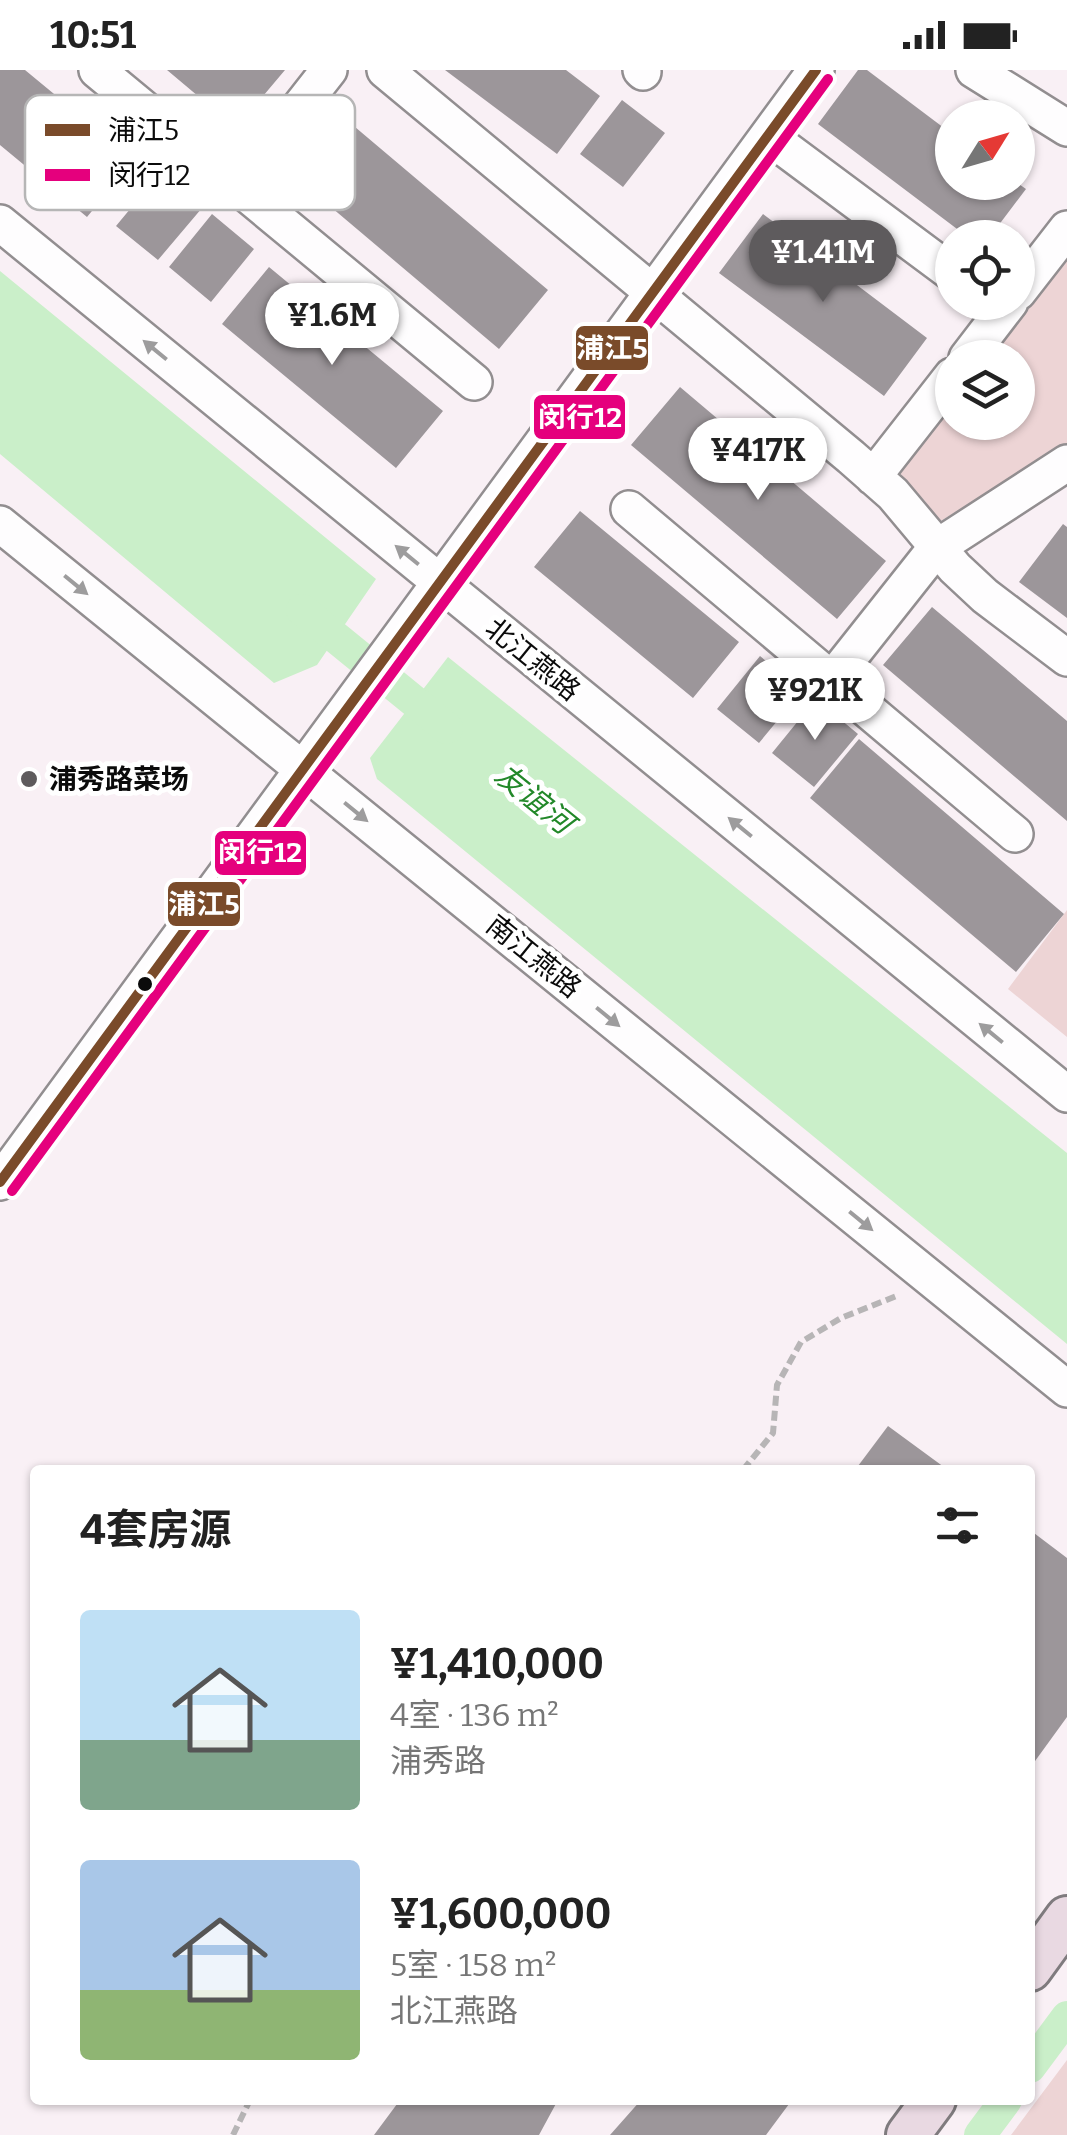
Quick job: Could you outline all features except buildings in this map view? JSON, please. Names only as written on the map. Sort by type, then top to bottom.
[{"type":"main road","points":[[1035,1962],[1067,1918]]},
{"type":"main road","points":[[908,2135],[930,2105]]},
{"type":"street","points":[[97,70],[127,95]]},
{"type":"street","points":[[309,95],[329,70]]},
{"type":"street","points":[[385,70],[873,477],[912,514],[936,548],[986,596],[1067,658]]},
{"type":"street","points":[[0,1182],[816,70]]},
{"type":"street","points":[[974,70],[1067,128]]},
{"type":"street","points":[[768,136],[935,260]]},
{"type":"street","points":[[267,210],[474,382]]},
{"type":"street","name":"北江燕路","points":[[0,223],[1067,1094]]},
{"type":"street","points":[[1035,267],[1067,229]]},
{"type":"street","points":[[873,477],[935,398]]},
{"type":"street","points":[[833,678],[936,548],[1067,463]]},
{"type":"street","points":[[629,509],[1016,834]]},
{"type":"street","name":"南江燕路","points":[[0,524],[1067,1389]]},
{"type":"path","points":[[748,1465],[773,1432],[776,1386],[801,1342],[841,1318],[934,1280]]},
{"type":"path","points":[[233,2135],[248,2105]]},
{"type":"shaded area","points":[[1067,259],[1067,445],[939,522],[925,501],[894,470],[935,420],[935,440],[1035,440],[1035,340],[1000,340],[1017,320],[1035,320],[1035,298]]},
{"type":"shaded area","points":[[1067,910],[1067,1037],[1008,989]]},
{"type":"shaded area","points":[[1067,2060],[1067,2135],[1011,2135]]},
{"type":"water","points":[[0,271],[376,579],[317,665],[274,683],[0,454]]},
{"type":"water","points":[[448,657],[1067,1153],[1067,1344],[377,779],[370,758]]},
{"type":"waterway","name":"友谊河","points":[[302,610],[447,728]]},
{"type":"waterway","points":[[1035,2060],[1067,2017]]},
{"type":"waterway","points":[[980,2135],[1002,2105]]},
{"type":"transit line","name":"浦江5","points":[[0,1182],[816,70]]},
{"type":"transit line","name":"闵行12","points":[[12,1191],[828,79]]},
{"type":"place","name":"浦秀路菜场","points":[[29,779]]}]
